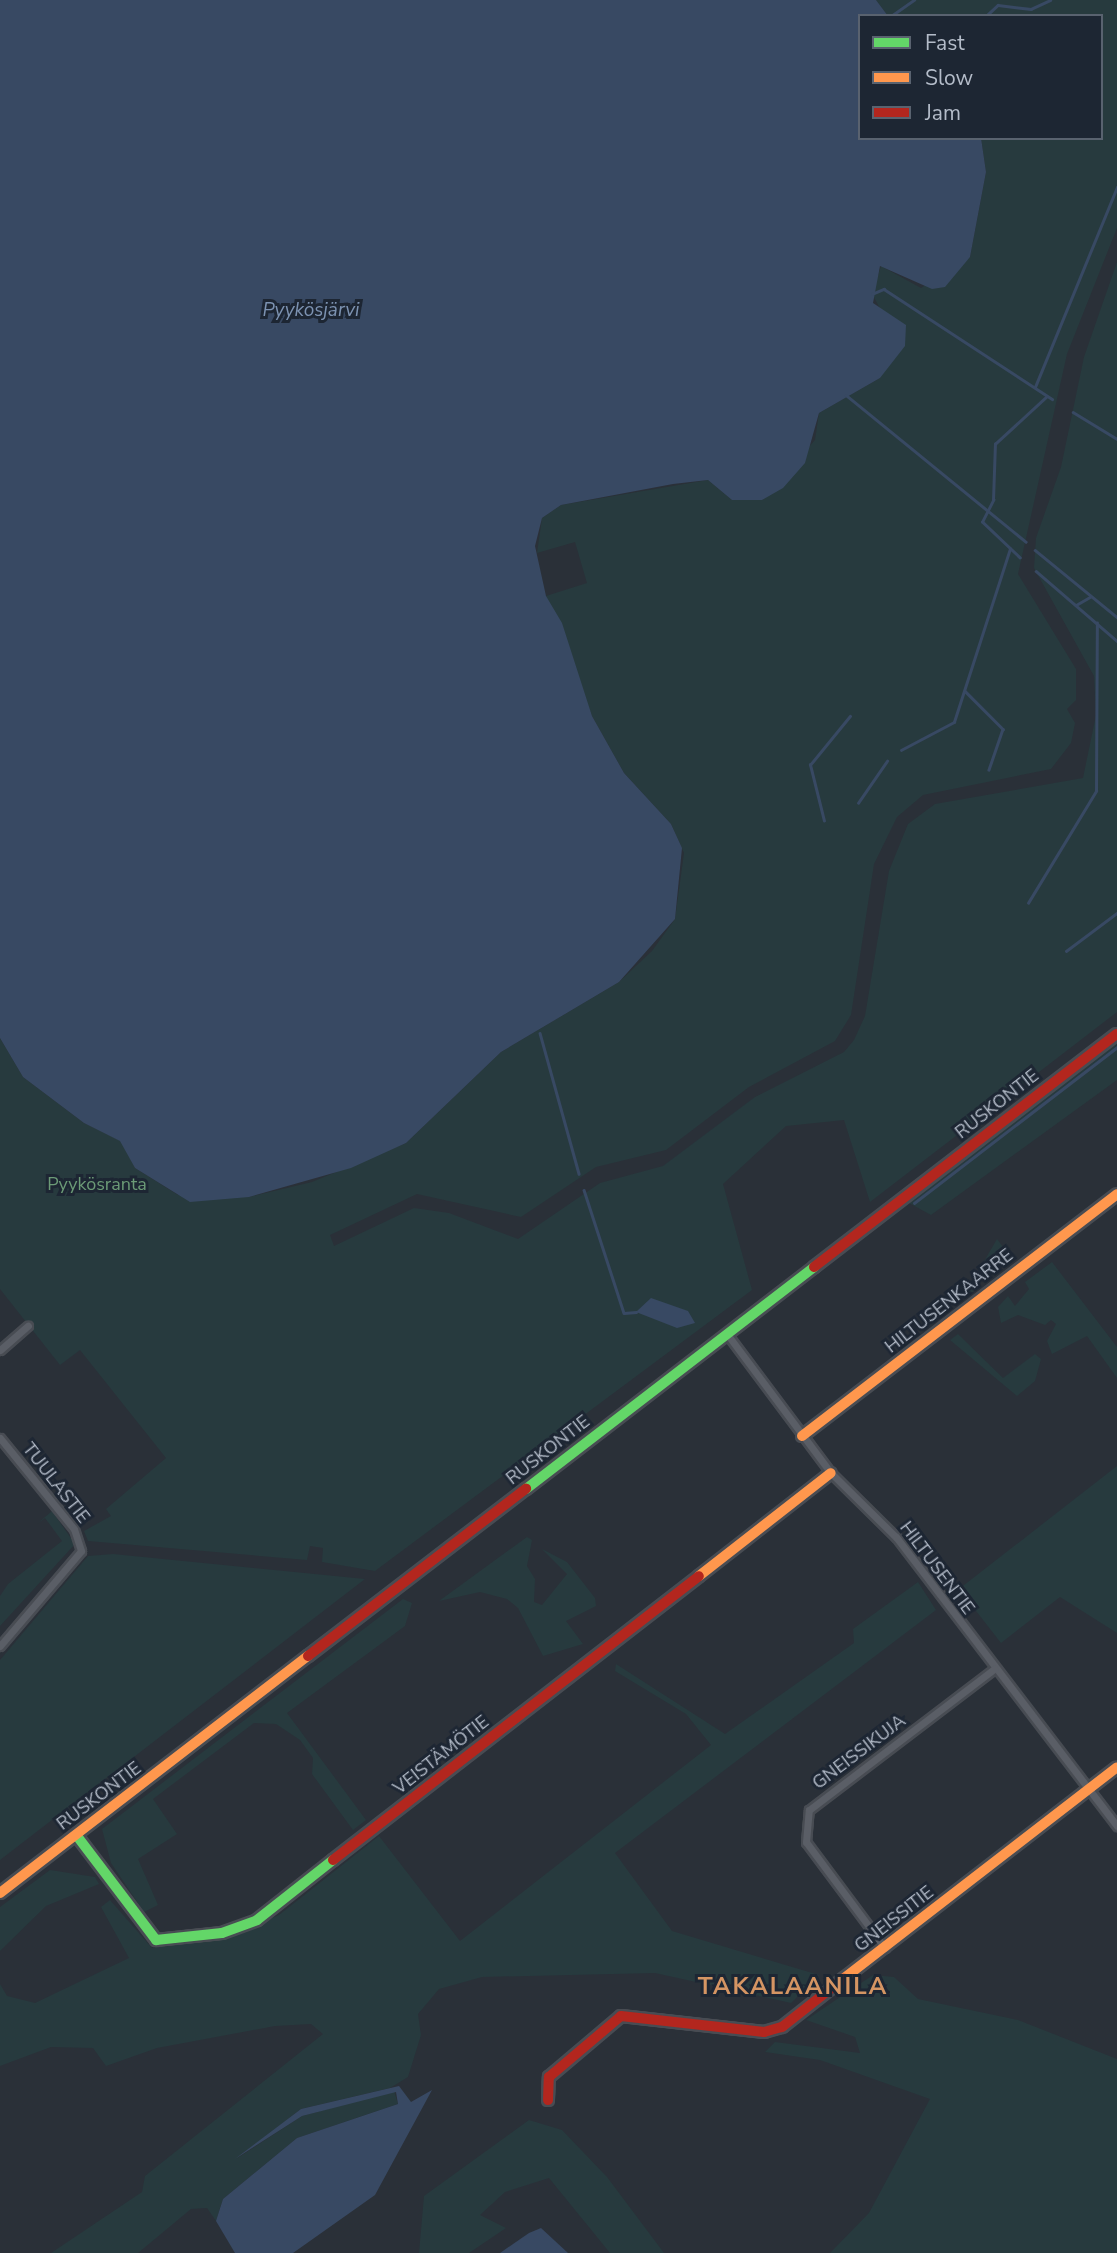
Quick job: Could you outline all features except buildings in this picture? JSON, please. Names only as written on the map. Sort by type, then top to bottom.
[{"type":"street","name":"RUSKONTIE","points":[[0,1893],[1117,1034]]},
{"type":"street","name":"HILTUSENKAARRE","points":[[803,1436],[1117,1194]]},
{"type":"street","points":[[0,1350],[28,1326]]},
{"type":"street","name":"HILTUSENTIE","points":[[727,1334],[831,1473],[896,1537],[994,1669],[1117,1826]]},
{"type":"street","name":"TUULASTIE","points":[[0,1438],[74,1528],[81,1551],[0,1646]]},
{"type":"street","name":"VEISTÄMÖTIE","points":[[77,1836],[160,1942],[257,1920],[831,1473]]},
{"type":"street","name":"GNEISSIKUJA","points":[[885,1948],[806,1842],[809,1810],[994,1669]]},
{"type":"street","name":"GNEISSITIE","points":[[548,2100],[549,2077],[621,2016],[764,2032],[782,2027],[1117,1767]]},
{"type":"green space","name":"Pyykösranta","points":[[876,0],[1117,0],[1117,228],[1067,354],[1018,574],[1076,669],[1076,700],[1067,709],[1075,723],[1071,743],[1051,769],[923,795],[897,817],[874,864],[851,1015],[835,1041],[749,1087],[666,1150],[596,1167],[521,1217],[417,1194],[330,1235],[334,1246],[414,1208],[449,1213],[518,1239],[600,1183],[663,1166],[755,1097],[844,1052],[854,1040],[865,1016],[889,871],[908,824],[935,804],[1083,778],[1096,715],[1094,676],[1034,568],[1036,538],[1061,467],[1084,357],[1117,262],[1117,1012],[870,1202],[844,1120],[786,1126],[723,1184],[752,1290],[375,1571],[322,1562],[323,1548],[310,1546],[307,1560],[88,1541],[84,1531],[111,1516],[106,1509],[166,1458],[80,1350],[60,1365],[0,1289],[0,1038],[23,1077],[84,1123],[121,1141],[135,1168],[178,1195],[249,1197],[312,1182],[406,1143],[501,1052],[619,982],[652,951],[675,919],[684,853],[671,824],[624,773],[592,716],[546,596],[587,583],[575,542],[537,553],[542,518],[561,505],[708,480],[732,500],[762,500],[815,440],[819,413],[880,378],[885,317],[872,294],[881,266],[921,288],[970,257],[986,172],[981,140],[1103,140],[1103,14],[886,14]]},
{"type":"green space","points":[[1117,1042],[1117,1080],[931,1215],[909,1203]]},
{"type":"green space","points":[[997,1239],[1009,1255],[989,1265],[973,1292],[965,1294]]},
{"type":"green space","points":[[1052,1262],[1117,1347],[1117,1378],[1087,1336],[1052,1354],[1047,1341],[1056,1324],[1051,1320],[1045,1325],[1018,1315],[1001,1323],[998,1307],[1008,1296],[1015,1306],[1029,1289],[1025,1282]]},
{"type":"green space","points":[[958,1334],[1003,1378],[1035,1354],[1041,1359],[1035,1381],[1017,1396],[950,1340]]},
{"type":"green space","points":[[1117,1466],[1117,1633],[1060,1597],[1001,1643],[959,1589]]},
{"type":"green space","points":[[52,1511],[75,1544],[0,1626],[0,1596],[8,1584],[62,1541],[45,1518],[37,1524]]},
{"type":"green space","points":[[527,1537],[532,1540],[527,1566],[535,1579],[534,1602],[542,1605],[567,1574],[542,1549],[567,1562],[595,1598],[596,1606],[566,1621],[583,1644],[543,1656],[518,1608],[507,1599],[480,1592],[439,1601]]},
{"type":"green space","points":[[113,1554],[365,1579],[0,1860],[0,1660],[88,1556]]},
{"type":"green space","points":[[918,1582],[936,1610],[615,1853],[672,1931],[819,1975],[791,2003],[655,1973],[482,1977],[439,1989],[418,2014],[421,2035],[408,2077],[390,2088],[301,2109],[236,2159],[302,2116],[394,2091],[398,2104],[297,2138],[223,2199],[216,2221],[207,2208],[191,2209],[138,2253],[51,2253],[142,2192],[145,2176],[323,2034],[311,2024],[275,2026],[157,2048],[106,2066],[93,2048],[51,2047],[0,2066],[0,1984],[7,1996],[35,2003],[129,1958],[101,1907],[110,1900],[152,1948],[225,1939],[279,1915],[379,1836],[460,1941],[711,1745],[686,1714],[615,1671],[616,1664],[725,1734],[854,1643],[853,1629]]},
{"type":"green space","points":[[403,1599],[412,1603],[405,1626],[287,1713],[366,1820],[353,1830],[312,1774],[313,1758],[300,1740],[276,1724],[254,1723],[153,1799],[177,1834],[138,1859],[158,1905],[144,1912],[111,1863],[102,1829]]},
{"type":"green space","points":[[50,1870],[95,1877],[99,1884],[46,1906],[0,1951],[0,1907]]},
{"type":"green space","points":[[873,1975],[894,1977],[918,1999],[1018,2020],[1117,2059],[1117,2253],[830,2253],[869,2213],[930,2099],[820,2060],[765,2052],[775,2042],[860,2053],[855,2037],[806,2020]]},
{"type":"green space","points":[[529,2120],[562,2130],[607,2177],[664,2253],[610,2253],[549,2178],[505,2192],[480,2215],[506,2228],[469,2253],[419,2253],[424,2196]]},
{"type":"water","name":"Pyykösjärvi","points":[[0,0],[876,0],[886,14],[858,14],[858,140],[981,140],[986,172],[970,257],[945,287],[932,289],[880,266],[873,303],[906,325],[905,346],[880,378],[819,413],[805,463],[783,488],[762,500],[732,500],[708,480],[561,505],[542,518],[535,546],[546,596],[562,623],[592,716],[624,773],[671,824],[682,848],[675,919],[619,982],[501,1052],[406,1143],[351,1168],[249,1197],[190,1202],[135,1168],[120,1141],[84,1123],[23,1077],[0,1038]]},
{"type":"water","points":[[651,1298],[688,1311],[695,1323],[677,1328],[636,1312]]},
{"type":"water","points":[[399,2086],[411,2102],[432,2090],[375,2195],[293,2253],[235,2253],[216,2221],[223,2199],[297,2138],[398,2104],[396,2092],[302,2116],[235,2159],[301,2109]]},
{"type":"water","points":[[541,2228],[568,2253],[500,2253],[529,2233]]},
{"type":"waterway","points":[[894,14],[914,0]]},
{"type":"waterway","points":[[988,14],[998,5],[1031,9],[1050,0]]},
{"type":"waterway","points":[[1035,387],[1117,187]]},
{"type":"waterway","points":[[872,294],[884,289],[1052,399]]},
{"type":"waterway","points":[[846,395],[1026,542]]},
{"type":"waterway","points":[[1020,558],[982,522],[993,500],[995,444],[1046,397]]},
{"type":"waterway","points":[[1073,412],[1117,439]]},
{"type":"waterway","points":[[901,750],[954,722],[1010,549]]},
{"type":"waterway","points":[[1035,550],[1117,617]]},
{"type":"waterway","points":[[1036,571],[1117,641]]},
{"type":"waterway","points":[[1076,605],[1090,597]]},
{"type":"waterway","points":[[1028,903],[1096,791],[1097,623]]},
{"type":"waterway","points":[[965,691],[1003,729],[989,770]]},
{"type":"waterway","points":[[824,821],[810,765],[850,716]]},
{"type":"waterway","points":[[858,803],[887,761]]},
{"type":"waterway","points":[[1066,951],[1117,913]]},
{"type":"waterway","points":[[540,1033],[579,1174]]},
{"type":"waterway","points":[[914,1203],[1117,1047]]},
{"type":"waterway","points":[[584,1190],[624,1313],[636,1312]]},
{"type":"traffic: fast","points":[[526,1489],[814,1267]]},
{"type":"traffic: fast","points":[[77,1836],[156,1940],[222,1933],[257,1920],[333,1860]]},
{"type":"traffic: slow","points":[[802,1436],[1117,1194]]},
{"type":"traffic: slow","points":[[699,1576],[831,1473]]},
{"type":"traffic: slow","points":[[0,1893],[308,1656]]},
{"type":"traffic: slow","points":[[843,1979],[1117,1767]]},
{"type":"traffic: jam","points":[[814,1267],[1117,1034]]},
{"type":"traffic: jam","points":[[308,1656],[526,1489]]},
{"type":"traffic: jam","points":[[333,1860],[699,1576]]},
{"type":"traffic: jam","points":[[548,2100],[549,2077],[621,2016],[764,2032],[782,2027],[843,1979]]},
{"type":"district","name":"TAKALAANILA","points":[[793,1987]]}]
